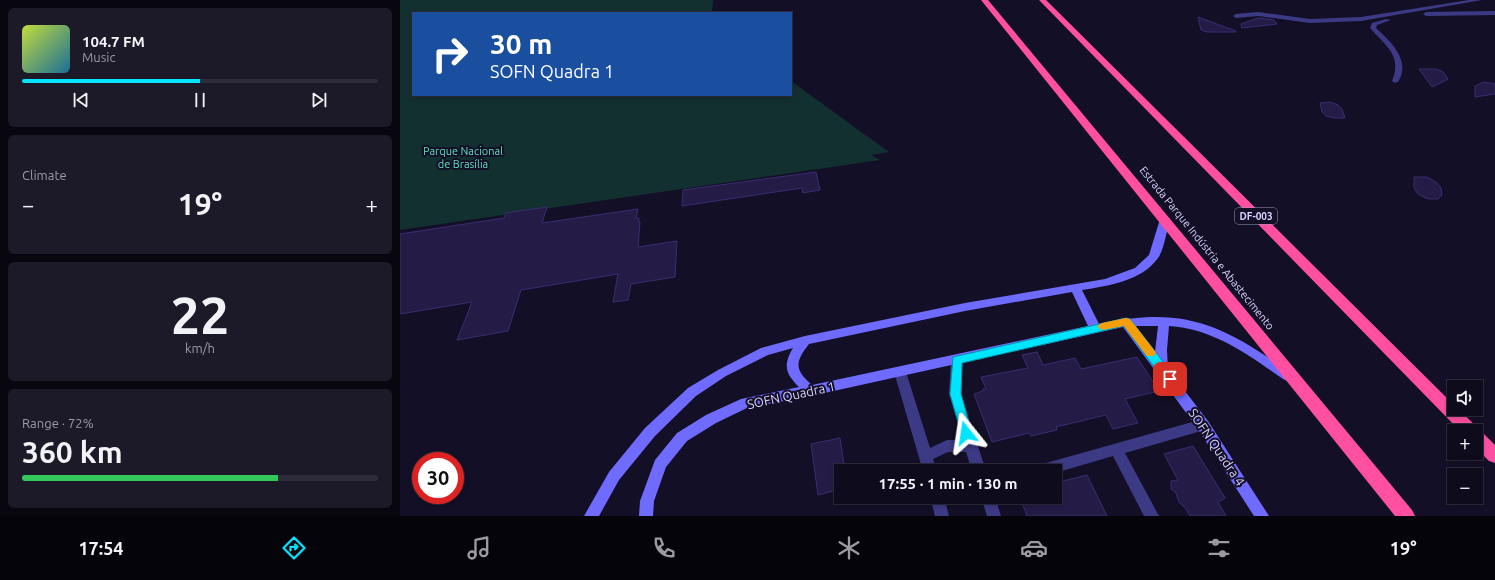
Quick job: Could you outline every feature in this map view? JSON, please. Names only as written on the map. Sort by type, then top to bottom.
[{"type":"highway","name":"Estrada Parque Indústria e Abastecimento","points":[[984,0],[1165,219],[1406,516]]},
{"type":"highway","name":"DF-003","points":[[1042,0],[1463,424]]},
{"type":"highway","points":[[1483,444],[1495,456]]},
{"type":"street","points":[[1236,16],[1258,14],[1310,20],[1361,19],[1480,0]]},
{"type":"street","points":[[1395,81],[1399,75],[1397,56],[1392,48],[1373,28],[1374,24],[1379,21],[1422,14],[1495,13]]},
{"type":"street","points":[[591,516],[614,476],[650,432],[692,392],[722,373],[765,351],[805,340],[965,307],[1107,282],[1139,270],[1154,256],[1165,219]]},
{"type":"street","points":[[1075,287],[1095,328]]},
{"type":"street","name":"SOFN Quadra 1","points":[[646,516],[647,501],[660,464],[682,437],[710,419],[744,403],[811,391],[957,360],[1095,328],[1126,322],[1164,322],[1194,325],[1220,334],[1247,348],[1298,384]]},
{"type":"street","name":"SOFN Quadra 4","points":[[1126,322],[1162,368],[1203,425],[1262,516]]},
{"type":"street","points":[[1162,368],[1161,350],[1164,322]]},
{"type":"street","points":[[805,340],[796,352],[792,364],[796,378],[811,391]]},
{"type":"street","points":[[957,360],[955,394],[976,464]]},
{"type":"street","points":[[900,372],[928,464]]},
{"type":"street","points":[[1062,465],[1203,425]]},
{"type":"street","points":[[926,456],[948,446],[970,446]]},
{"type":"street","points":[[1117,450],[1152,516]]},
{"type":"street","points":[[939,504],[942,516]]},
{"type":"street","points":[[990,504],[994,516]]},
{"type":"green space","name":"Parque Nacional de Brasília","points":[[400,0],[713,0],[712,12],[412,12],[412,96],[792,96],[792,82],[889,152],[871,155],[880,160],[400,230]]},
{"type":"building","points":[[1198,17],[1236,32],[1207,32],[1201,30]]},
{"type":"building","points":[[1258,18],[1274,20],[1277,24],[1242,28],[1241,24]]},
{"type":"building","points":[[1419,69],[1436,69],[1443,72],[1448,79],[1432,87]]},
{"type":"building","points":[[1484,82],[1495,84],[1495,94],[1475,97],[1475,86]]},
{"type":"building","points":[[1330,102],[1338,105],[1342,109],[1345,118],[1326,116],[1322,112],[1320,103]]},
{"type":"building","points":[[816,172],[820,190],[803,193],[802,188],[682,206],[683,190]]},
{"type":"building","points":[[1414,177],[1427,177],[1436,182],[1441,188],[1442,195],[1438,199],[1428,199],[1418,194],[1414,188]]},
{"type":"building","points":[[547,207],[542,223],[638,209],[636,218],[639,218],[639,223],[640,222],[638,247],[677,241],[675,277],[631,284],[628,300],[613,302],[618,274],[521,290],[508,331],[457,340],[472,302],[400,314],[400,234],[504,218],[506,213]]},
{"type":"building","points":[[1037,352],[1043,365],[1075,358],[1081,369],[1137,357],[1159,391],[1125,399],[1138,423],[1113,429],[1106,415],[1056,427],[1057,430],[1031,436],[1029,433],[992,442],[974,394],[986,389],[981,377],[1028,368],[1022,355]]},
{"type":"building","points":[[840,438],[844,464],[834,464],[834,491],[818,495],[811,444]]},
{"type":"building","points":[[1193,446],[1225,498],[1218,502],[1226,516],[1190,516],[1179,502],[1176,493],[1171,489],[1171,481],[1178,480],[1164,454]]},
{"type":"building","points":[[1087,475],[1107,516],[1027,516],[1023,504],[1062,504],[1062,481]]},
{"type":"slow traffic","points":[[1102,326],[1126,322],[1150,353]]},
{"type":"route","points":[[966,433],[955,394],[957,360],[1126,322],[1170,379]]}]
